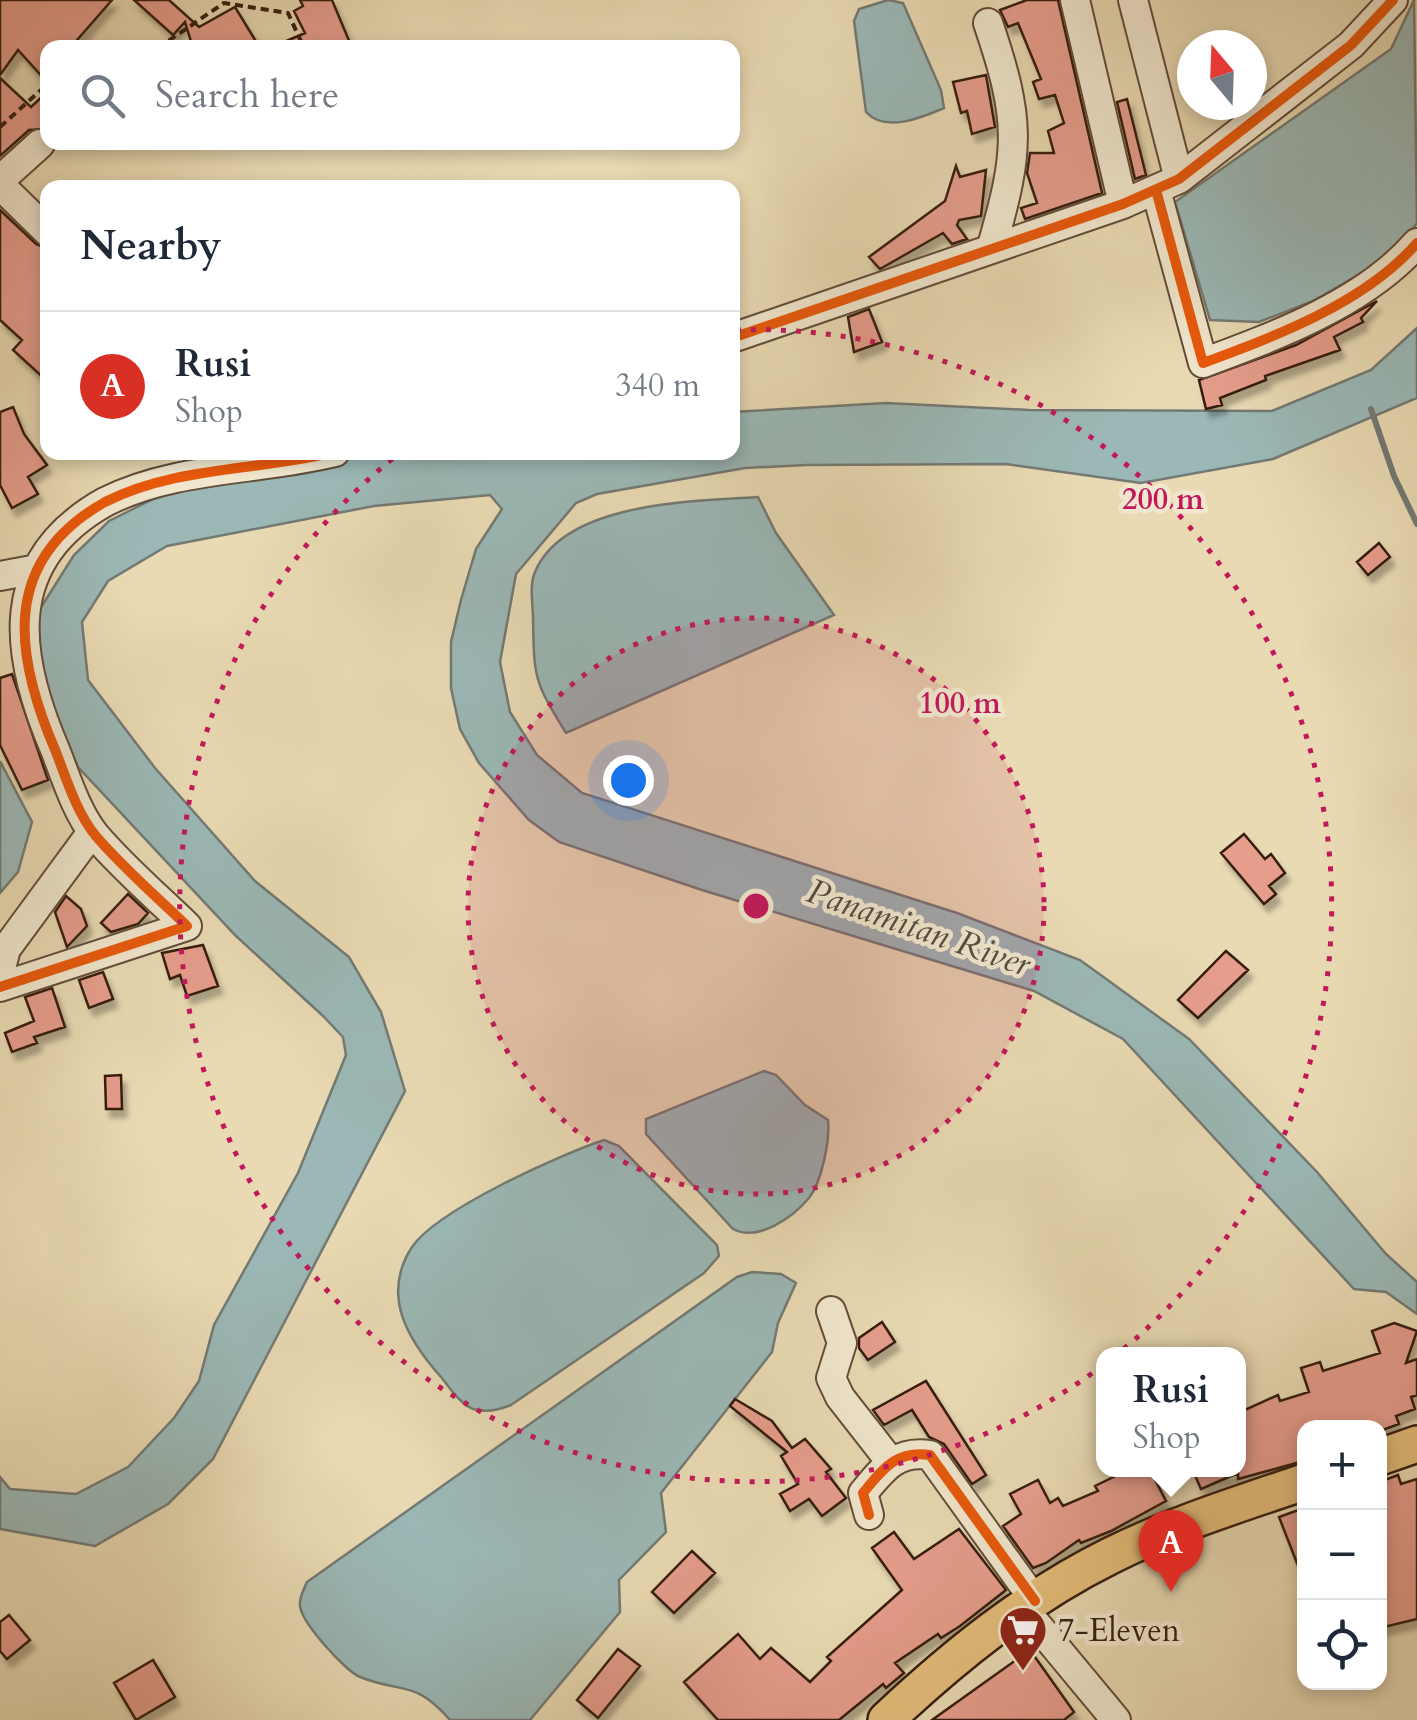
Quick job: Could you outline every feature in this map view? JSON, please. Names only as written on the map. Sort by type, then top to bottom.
[{"type":"main road","points":[[1387,1455],[1417,1444]]},
{"type":"main road","points":[[886,1720],[950,1662],[1029,1605],[1138,1544],[1297,1485]]},
{"type":"street","points":[[1076,0],[1122,204]]},
{"type":"street","points":[[1133,0],[1203,363],[1270,338],[1335,304],[1399,264],[1417,242]]},
{"type":"street","points":[[740,335],[1122,204],[1168,184],[1370,11],[1393,0]]},
{"type":"street","points":[[988,23],[1015,118],[1015,158],[992,246]]},
{"type":"street","points":[[40,144],[0,183],[40,224]]},
{"type":"street","points":[[172,479],[190,460]]},
{"type":"street","points":[[0,987],[186,926],[92,832],[33,699],[20,651],[24,602],[32,570],[67,530],[103,504],[172,479],[287,460]]},
{"type":"street","points":[[0,576],[32,570]]},
{"type":"street","points":[[0,972],[6,949],[92,832]]},
{"type":"street","points":[[831,1311],[842,1343],[832,1378],[840,1397],[890,1461]]},
{"type":"street","points":[[868,1514],[862,1493],[890,1461],[912,1453],[930,1455],[1029,1605],[1116,1720]]},
{"type":"path","points":[[170,40],[224,3],[288,12],[300,40]]},
{"type":"path","points":[[0,127],[40,90]]},
{"type":"water","points":[[888,0],[903,3],[941,90],[944,108],[893,123],[866,112],[854,21],[859,9]]},
{"type":"water","points":[[1414,0],[1417,223],[1393,255],[1313,301],[1259,322],[1210,320],[1175,202],[1391,49]]},
{"type":"water","name":"Panamitan River","points":[[1417,328],[1417,398],[1273,459],[1141,483],[1006,464],[807,465],[745,468],[597,494],[576,503],[516,574],[500,662],[510,712],[537,755],[582,793],[957,913],[1080,960],[1189,1039],[1317,1172],[1386,1254],[1417,1282],[1417,1314],[1386,1292],[1354,1289],[1123,1039],[1034,991],[559,842],[529,820],[479,763],[460,729],[451,688],[451,642],[461,600],[476,549],[502,509],[490,495],[374,506],[167,546],[108,581],[82,622],[88,680],[155,768],[255,881],[349,957],[381,1012],[405,1091],[213,1459],[168,1504],[95,1546],[0,1529],[0,1477],[10,1489],[76,1494],[128,1467],[174,1418],[199,1381],[214,1325],[298,1173],[346,1055],[343,1037],[236,936],[78,767],[31,655],[33,620],[74,555],[109,521],[175,488],[336,460],[740,460],[740,412],[886,403],[1029,410],[1272,411],[1371,370]]},
{"type":"water","points":[[758,497],[776,533],[834,615],[566,733],[542,690],[534,654],[532,583],[550,549],[573,531],[633,510]]},
{"type":"water","points":[[0,761],[32,822],[18,872],[0,893]]},
{"type":"water","points":[[764,1071],[776,1075],[805,1105],[828,1120],[826,1149],[818,1181],[802,1206],[774,1226],[743,1232],[733,1229],[646,1134],[646,1119]]},
{"type":"water","points":[[604,1140],[619,1146],[717,1245],[719,1256],[704,1273],[511,1405],[488,1411],[468,1407],[418,1348],[402,1317],[399,1283],[412,1247],[426,1232],[472,1201]]},
{"type":"water","points":[[752,1272],[781,1274],[796,1283],[778,1323],[772,1352],[661,1493],[666,1532],[619,1580],[620,1612],[530,1720],[450,1720],[417,1693],[360,1677],[324,1645],[300,1605],[307,1582],[737,1277]]},
{"type":"building","points":[[0,0],[112,0],[77,40],[40,40],[40,74],[18,50],[0,75]]},
{"type":"building","points":[[134,0],[169,0],[199,27],[235,7],[255,40],[191,40],[185,22],[173,35]]},
{"type":"building","points":[[300,0],[332,0],[349,40],[289,40],[305,33],[294,11],[303,6]]},
{"type":"building","points":[[1027,0],[1058,0],[1102,193],[1025,219],[1021,208],[1037,203],[1027,173],[1030,153],[1054,153],[1048,131],[1064,123],[1055,95],[1039,99],[1033,82],[1041,79],[1018,23],[1008,27],[1000,10]]},
{"type":"building","points":[[986,75],[995,127],[972,134],[967,111],[961,113],[953,82]]},
{"type":"building","points":[[0,78],[31,107],[40,99],[40,129],[29,130],[0,156]]},
{"type":"building","points":[[1127,99],[1146,175],[1135,179],[1117,102]]},
{"type":"building","points":[[956,166],[960,177],[986,170],[981,216],[959,220],[957,225],[967,239],[952,244],[943,233],[880,269],[869,257],[945,201]]},
{"type":"building","points":[[0,210],[40,246],[40,375],[13,350],[22,340],[0,320]]},
{"type":"building","points":[[1377,301],[1361,318],[1363,322],[1334,337],[1340,350],[1265,376],[1266,380],[1220,398],[1222,405],[1206,409],[1199,380],[1296,345]]},
{"type":"building","points":[[869,309],[882,342],[854,352],[848,317]]},
{"type":"building","points":[[13,407],[24,434],[47,465],[28,477],[38,494],[12,508],[0,485],[0,412]]},
{"type":"building","points":[[1379,543],[1390,557],[1368,575],[1357,562]]},
{"type":"building","points":[[12,674],[48,780],[22,790],[0,745],[0,678]]},
{"type":"building","points":[[1244,834],[1265,859],[1271,854],[1285,873],[1269,886],[1276,894],[1264,904],[1221,853]]},
{"type":"building","points":[[128,894],[148,913],[138,924],[111,932],[101,923]]},
{"type":"building","points":[[66,896],[81,909],[87,926],[67,947],[55,912]]},
{"type":"building","points":[[203,945],[218,986],[187,996],[180,975],[170,979],[162,953]]},
{"type":"building","points":[[1226,951],[1248,970],[1198,1018],[1178,1000]]},
{"type":"building","points":[[103,972],[113,999],[89,1008],[79,980]]},
{"type":"building","points":[[52,988],[65,1027],[34,1037],[37,1043],[12,1052],[5,1033],[34,1021],[25,997]]},
{"type":"building","points":[[121,1075],[122,1109],[106,1109],[105,1076]]},
{"type":"building","points":[[882,1322],[895,1342],[868,1360],[859,1348],[859,1338]]},
{"type":"building","points":[[1394,1323],[1417,1331],[1406,1363],[1417,1359],[1417,1395],[1411,1397],[1415,1409],[1396,1416],[1399,1424],[1387,1428],[1387,1420],[1297,1420],[1297,1463],[1246,1477],[1246,1409],[1278,1395],[1280,1401],[1309,1392],[1301,1368],[1320,1362],[1323,1371],[1380,1353],[1372,1331]]},
{"type":"building","points":[[926,1381],[986,1475],[972,1484],[944,1444],[929,1437],[912,1410],[884,1425],[873,1410]]},
{"type":"building","points":[[735,1399],[772,1421],[792,1448],[805,1439],[831,1469],[826,1472],[846,1498],[822,1516],[809,1499],[790,1511],[780,1494],[798,1484],[781,1456],[787,1452],[730,1406]]},
{"type":"building","points":[[1398,1475],[1401,1484],[1417,1479],[1417,1619],[1387,1626],[1387,1510],[1387,1479]]},
{"type":"building","points":[[1114,1477],[1154,1477],[1166,1501],[1111,1531],[1081,1543],[1079,1540],[1033,1568],[1003,1526],[1021,1514],[1010,1494],[1038,1480],[1050,1503],[1058,1498],[1063,1506],[1098,1491],[1095,1486]]},
{"type":"building","points":[[1196,1477],[1229,1477],[1201,1489]]},
{"type":"building","points":[[1297,1511],[1297,1563],[1279,1517]]},
{"type":"building","points":[[959,1529],[1006,1590],[960,1626],[941,1638],[938,1634],[895,1663],[904,1673],[886,1688],[883,1684],[839,1720],[718,1720],[684,1682],[738,1634],[760,1659],[771,1648],[810,1682],[831,1661],[827,1657],[902,1590],[872,1548],[894,1532],[914,1559]]},
{"type":"building","points":[[692,1551],[715,1573],[674,1613],[652,1592]]},
{"type":"building","points":[[9,1615],[30,1640],[7,1659],[0,1651],[0,1622]]},
{"type":"building","points":[[618,1649],[640,1666],[598,1718],[577,1700]]},
{"type":"building","points":[[1030,1650],[1074,1712],[1064,1720],[932,1720]]},
{"type":"building","points":[[153,1660],[175,1697],[136,1720],[114,1683]]},
{"type":"waterway","points":[[1371,409],[1394,476],[1417,524]]},
{"type":"cycle path","points":[[740,335],[1123,204],[1179,179],[1351,45],[1393,0]]},
{"type":"cycle path","points":[[1156,190],[1203,363],[1289,329],[1346,300],[1396,264],[1417,243]]},
{"type":"cycle path","points":[[0,987],[187,926],[95,835],[72,795],[42,716],[25,646],[25,613],[32,581],[47,552],[71,526],[105,502],[132,490],[189,475],[292,460]]},
{"type":"cycle path","points":[[869,1515],[863,1493],[884,1469],[908,1455],[930,1455],[1035,1601]]},
{"type":"place","name":"Rusi","points":[[1171,1592]]},
{"type":"place","name":"7-Eleven","points":[[1023,1672]]}]
